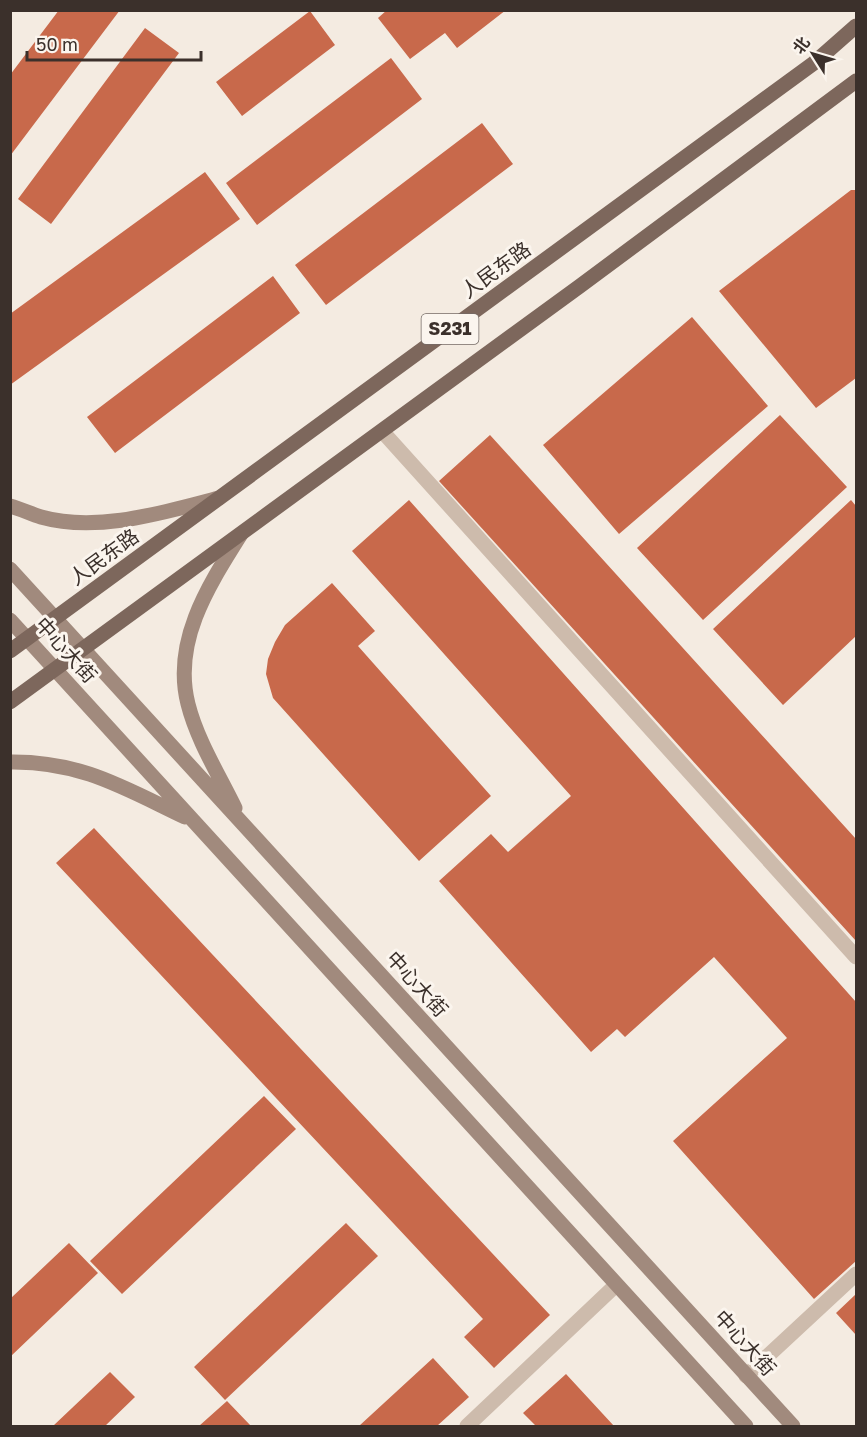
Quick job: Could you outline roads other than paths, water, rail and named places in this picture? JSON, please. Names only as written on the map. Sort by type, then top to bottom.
[{"type":"main road","name":"人民东路","points":[[27,638],[814,63],[856,26]]},
{"type":"main road","name":"S231","points":[[10,702],[839,96],[856,81]]},
{"type":"main road","points":[[10,506],[43,517],[64,520],[118,520],[158,514],[219,498]]},
{"type":"main road","points":[[241,534],[199,605],[188,639],[184,671],[188,704],[200,737],[243,825]]},
{"type":"main road","name":"中心大街","points":[[10,569],[793,1426]]},
{"type":"main road","name":"中心大街","points":[[10,620],[27,638],[62,665],[194,822],[746,1426]]},
{"type":"main road","name":"S231","points":[[10,651],[27,638]]},
{"type":"main road","points":[[10,762],[36,762],[86,771],[194,822]]},
{"type":"street","points":[[382,431],[856,957]]},
{"type":"street","points":[[746,1376],[856,1274]]},
{"type":"street","points":[[467,1426],[616,1285]]}]
